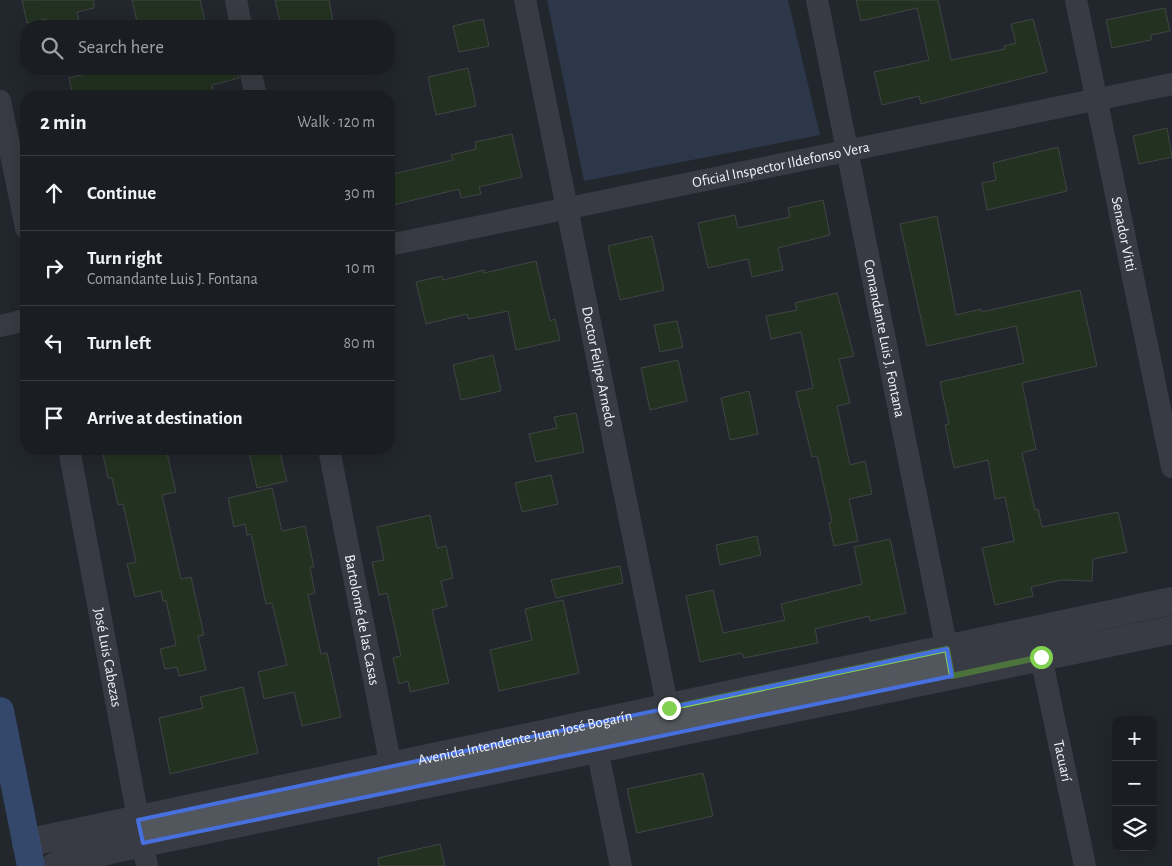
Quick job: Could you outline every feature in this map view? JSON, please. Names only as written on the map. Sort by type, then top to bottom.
[{"type":"main road","points":[[0,710],[28,855]]},
{"type":"street","points":[[236,0],[240,20]]},
{"type":"street","name":"Doctor Felipe Arnedo","points":[[525,0],[671,720]]},
{"type":"street","name":"Comandante Luis J. Fontana","points":[[817,0],[952,676]]},
{"type":"street","name":"Senador Vitti","points":[[1076,0],[1172,467]]},
{"type":"street","points":[[251,75],[255,90]]},
{"type":"street","name":"Oficial Inspector Ildefonso Vera","points":[[395,244],[1172,84]]},
{"type":"street","points":[[0,101],[20,199]]},
{"type":"street","points":[[0,326],[20,321]]},
{"type":"street","name":"José Luis Cabezas","points":[[70,455],[143,843]]},
{"type":"street","name":"Bartolomé de las Casas","points":[[329,455],[394,778]]},
{"type":"street","name":"Avenida Intendente Juan José Bogarín","points":[[55,866],[65,861],[143,843],[394,778],[671,720],[947,649],[1172,602]]},
{"type":"street","name":"Avenida Intendente Juan José Bogarín","points":[[394,778],[597,749],[671,720],[952,676],[1172,630]]},
{"type":"street","name":"Tacuarí","points":[[1041,657],[1085,866]]},
{"type":"street","points":[[597,749],[621,866]]},
{"type":"street","name":"Avenida Intendente Juan José Bogarín","points":[[28,855],[143,843]]},
{"type":"highlighted area","points":[[947,649],[952,676],[143,843],[138,820]]},
{"type":"shaded area","points":[[547,0],[788,0],[820,135],[584,181]]},
{"type":"building","points":[[22,0],[94,0],[94,8],[77,12],[79,20],[26,20]]},
{"type":"building","points":[[132,0],[200,0],[205,20],[137,20]]},
{"type":"building","points":[[275,0],[329,0],[333,20],[280,20]]},
{"type":"building","points":[[856,0],[938,0],[951,60],[1005,49],[1004,46],[1016,43],[1011,24],[1033,19],[1047,72],[921,104],[919,96],[882,105],[874,72],[929,60],[917,8],[861,21]]},
{"type":"building","points":[[1165,8],[1170,31],[1151,35],[1151,40],[1112,48],[1106,20]]},
{"type":"building","points":[[483,19],[489,46],[459,52],[453,26]]},
{"type":"building","points":[[468,68],[476,106],[436,115],[428,77]]},
{"type":"building","points":[[82,75],[238,75],[239,78],[212,85],[213,90],[72,90],[69,78]]},
{"type":"building","points":[[1167,128],[1172,157],[1139,164],[1133,136]]},
{"type":"building","points":[[512,134],[522,177],[479,187],[481,194],[461,198],[459,189],[395,205],[395,174],[453,160],[451,155],[476,149],[475,142]]},
{"type":"building","points":[[1058,147],[1067,191],[987,210],[982,183],[996,180],[993,163]]},
{"type":"building","points":[[823,200],[830,235],[778,248],[783,270],[752,277],[748,259],[708,268],[698,223],[735,215],[738,228],[790,217],[788,208]]},
{"type":"building","points":[[937,216],[956,315],[981,309],[981,312],[1080,290],[1097,366],[1022,383],[1036,449],[1022,453],[1035,510],[1038,509],[1042,527],[1118,512],[1127,552],[1093,559],[1092,581],[1061,580],[1031,587],[1033,596],[995,605],[982,548],[1014,541],[1005,497],[995,499],[988,460],[954,468],[945,425],[949,424],[940,382],[1024,363],[1016,326],[927,346],[900,224]]},
{"type":"building","points":[[652,236],[664,290],[620,300],[608,246]]},
{"type":"building","points":[[536,261],[550,321],[555,319],[560,340],[516,350],[508,311],[468,319],[467,314],[426,324],[416,282],[442,276],[443,280],[484,270],[484,273]]},
{"type":"building","points":[[837,293],[854,356],[839,359],[850,403],[837,406],[850,465],[865,461],[872,494],[849,499],[858,541],[834,546],[829,523],[832,522],[817,456],[812,457],[796,392],[813,388],[801,332],[771,339],[766,316],[797,310],[795,303]]},
{"type":"building","points":[[677,321],[683,347],[660,352],[654,325]]},
{"type":"building","points":[[493,355],[501,391],[461,400],[453,365]]},
{"type":"building","points":[[678,360],[687,401],[650,410],[641,368]]},
{"type":"building","points":[[749,391],[758,434],[730,440],[721,398]]},
{"type":"building","points":[[576,413],[584,452],[536,462],[529,434],[557,428],[554,417]]},
{"type":"building","points":[[103,455],[167,455],[176,492],[162,495],[181,579],[191,577],[204,635],[198,636],[206,670],[179,676],[177,667],[165,669],[160,649],[176,645],[166,601],[163,601],[161,591],[135,597],[127,564],[136,562],[123,504],[118,505],[112,478],[108,478]]},
{"type":"building","points":[[250,455],[280,455],[287,481],[257,488]]},
{"type":"building","points":[[551,475],[558,504],[522,512],[515,483]]},
{"type":"building","points":[[272,488],[282,531],[305,526],[314,567],[310,567],[315,593],[308,595],[321,654],[327,653],[341,717],[302,726],[294,692],[264,699],[258,672],[287,665],[272,603],[266,604],[251,534],[247,535],[245,524],[234,527],[228,498]]},
{"type":"building","points":[[430,515],[437,548],[446,546],[453,578],[441,581],[447,606],[432,610],[449,683],[410,692],[408,681],[399,684],[393,658],[401,656],[387,593],[379,595],[372,562],[384,560],[377,527]]},
{"type":"building","points":[[757,536],[761,555],[720,565],[716,545]]},
{"type":"building","points":[[890,539],[906,613],[870,621],[869,616],[815,629],[818,643],[744,658],[742,653],[700,662],[686,596],[713,590],[723,633],[785,620],[781,604],[862,584],[854,547]]},
{"type":"building","points":[[620,566],[623,583],[556,598],[551,580]]},
{"type":"building","points":[[563,600],[579,673],[499,691],[490,650],[532,640],[525,609]]},
{"type":"building","points":[[243,687],[258,753],[170,774],[159,718],[203,708],[200,697]]},
{"type":"building","points":[[703,773],[713,816],[637,833],[627,789]]},
{"type":"building","points":[[440,844],[445,866],[379,866],[378,858]]},
{"type":"route","points":[[669,708],[947,649],[952,676],[1041,657]]}]
